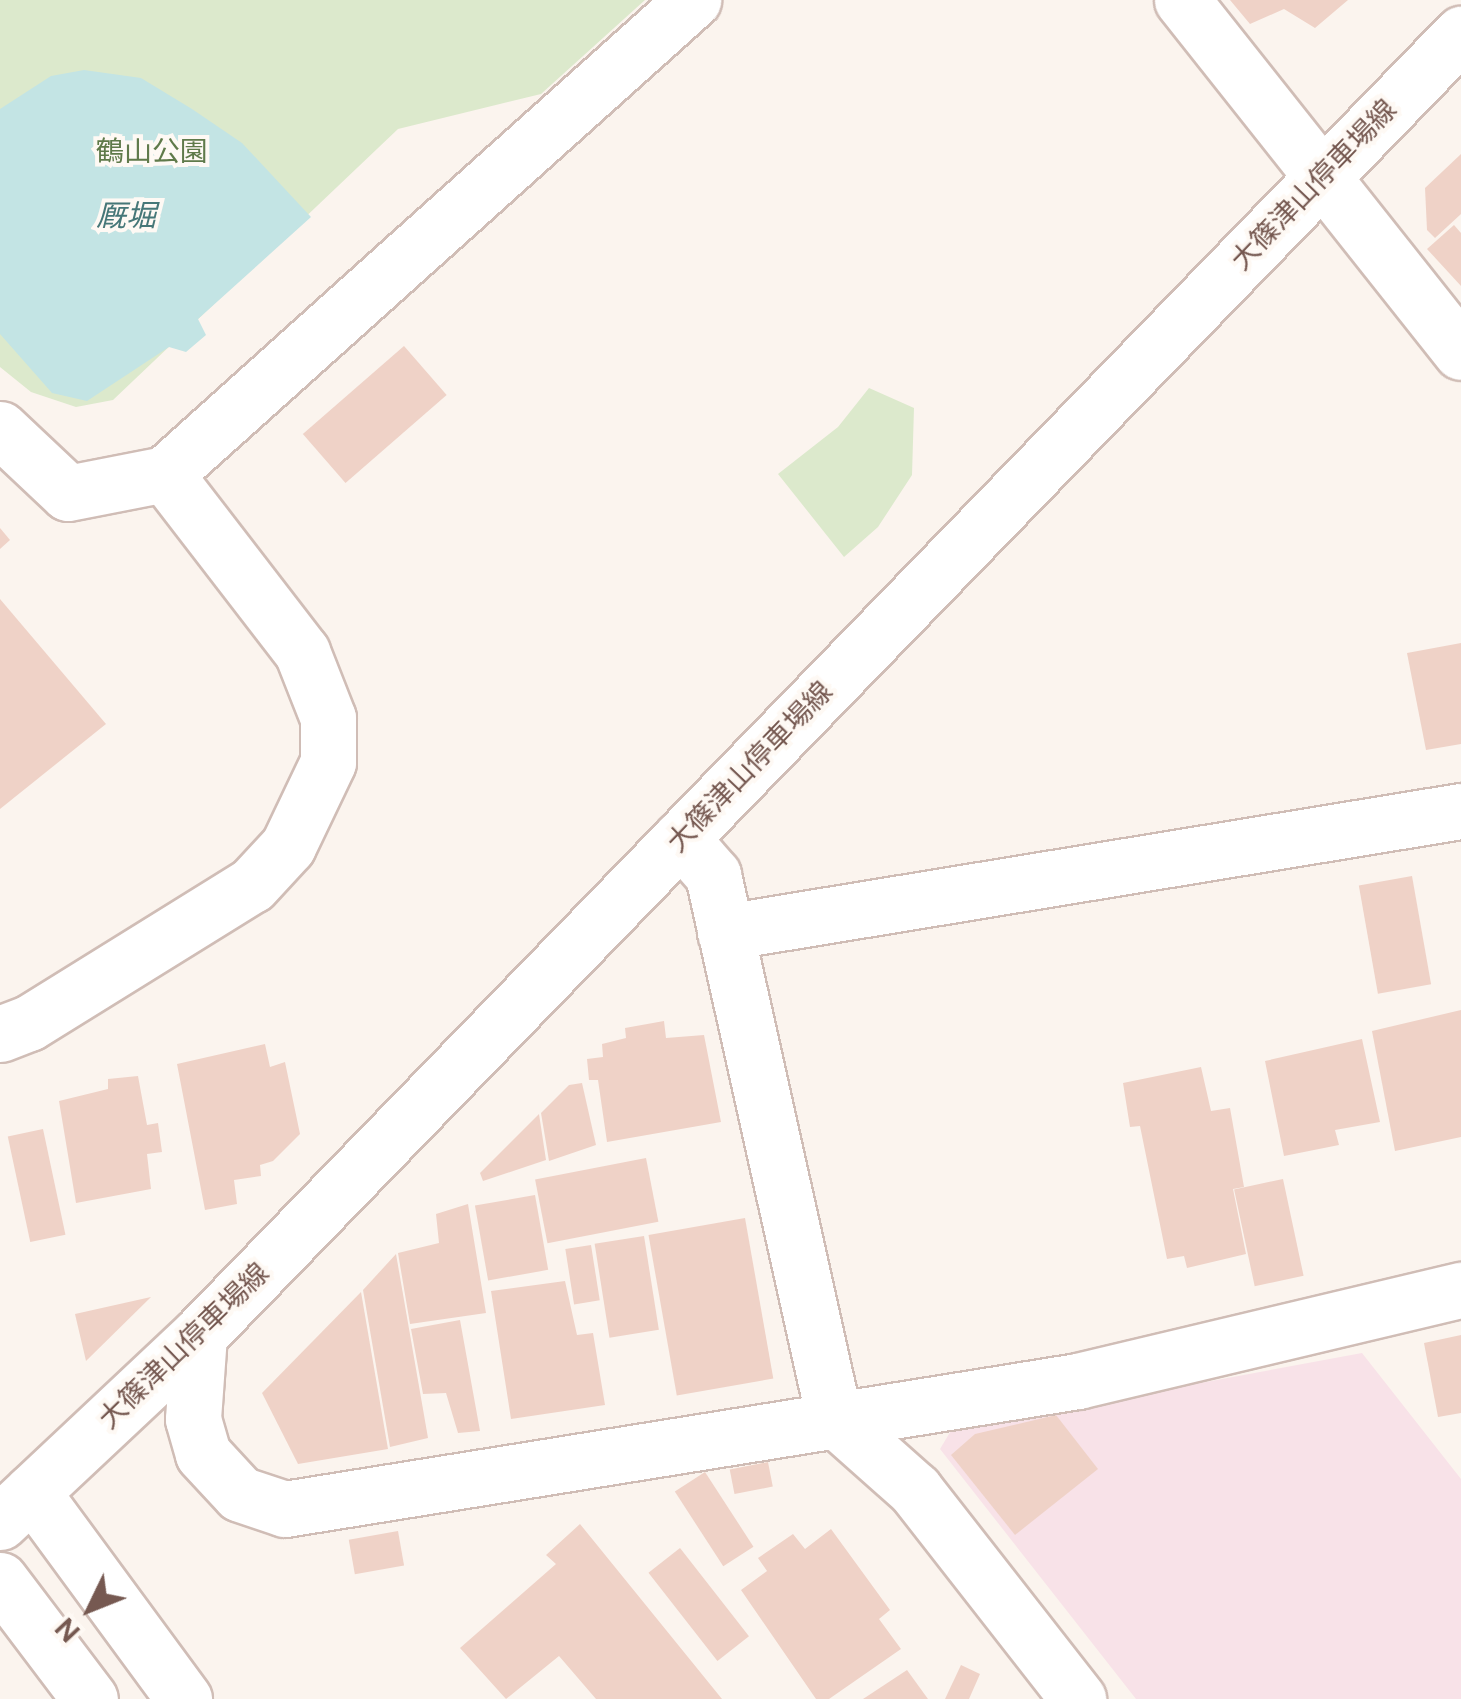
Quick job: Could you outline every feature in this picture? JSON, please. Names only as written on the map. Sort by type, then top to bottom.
[{"type":"street","points":[[0,429],[68,493],[165,474],[693,0]]},
{"type":"street","points":[[1182,0],[1461,352]]},
{"type":"street","name":"大篠津山停車場線","points":[[10,1496],[200,1335],[1461,34]]},
{"type":"street","points":[[0,1034],[29,1023],[252,885],[288,846],[328,762],[328,718],[302,652],[165,474]]},
{"type":"street","points":[[725,932],[1461,811]]},
{"type":"street","points":[[681,838],[713,875],[834,1418],[915,1490],[1078,1699]]},
{"type":"street","points":[[200,1335],[193,1419],[203,1454],[240,1494],[285,1508],[1078,1381],[1461,1290]]},
{"type":"street","points":[[10,1496],[184,1699]]},
{"type":"street","points":[[0,1580],[90,1699]]},
{"type":"shaded area","points":[[1362,1353],[1461,1479],[1461,1699],[1136,1699],[940,1449],[952,1429]]},
{"type":"green space","name":"鶴山公園","points":[[0,0],[645,0],[541,94],[398,129],[113,400],[76,407],[31,392],[0,367]]},
{"type":"green space","points":[[869,388],[914,408],[912,475],[878,527],[844,557],[778,474],[838,427]]},
{"type":"water","name":"厩堀","points":[[84,70],[141,78],[192,109],[242,143],[311,217],[198,319],[206,335],[186,352],[169,347],[87,401],[52,393],[0,334],[0,109],[51,76]]},
{"type":"building","points":[[1230,0],[1348,0],[1315,28],[1284,9],[1250,24]]},
{"type":"building","points":[[1461,154],[1461,214],[1435,238],[1427,230],[1425,188]]},
{"type":"building","points":[[1454,225],[1461,233],[1461,286],[1427,249]]},
{"type":"building","points":[[404,346],[447,395],[346,483],[303,434]]},
{"type":"building","points":[[0,528],[10,540],[0,549]]},
{"type":"building","points":[[0,599],[106,724],[0,809]]},
{"type":"building","points":[[1461,643],[1461,744],[1426,750],[1407,653]]},
{"type":"building","points":[[1412,876],[1431,984],[1378,994],[1359,885]]},
{"type":"building","points":[[1461,1010],[1461,1137],[1395,1151],[1372,1031]]},
{"type":"building","points":[[664,1021],[666,1038],[704,1035],[721,1122],[607,1142],[598,1080],[589,1080],[587,1059],[603,1057],[602,1044],[626,1038],[625,1028]]},
{"type":"building","points":[[1362,1039],[1380,1122],[1335,1130],[1339,1145],[1284,1156],[1265,1061]]},
{"type":"building","points":[[265,1044],[270,1067],[285,1062],[300,1134],[273,1161],[260,1165],[261,1176],[234,1180],[237,1204],[205,1210],[177,1064]]},
{"type":"building","points":[[1201,1067],[1211,1111],[1230,1108],[1244,1187],[1233,1189],[1246,1254],[1187,1268],[1184,1256],[1167,1259],[1140,1126],[1130,1127],[1123,1083]]},
{"type":"building","points":[[138,1076],[147,1125],[158,1123],[162,1152],[147,1154],[151,1189],[76,1203],[59,1101],[108,1089],[108,1079]]},
{"type":"building","points":[[582,1083],[596,1145],[549,1161],[541,1113],[569,1085]]},
{"type":"building","points":[[539,1114],[546,1160],[483,1181],[480,1173]]},
{"type":"building","points":[[43,1129],[65,1235],[30,1242],[8,1136]]},
{"type":"building","points":[[646,1158],[658,1222],[547,1243],[535,1180]]},
{"type":"building","points":[[1283,1179],[1304,1276],[1255,1286],[1234,1189]]},
{"type":"building","points":[[535,1195],[548,1270],[488,1280],[475,1206]]},
{"type":"building","points":[[468,1204],[486,1313],[410,1324],[398,1253],[439,1243],[436,1214]]},
{"type":"building","points":[[745,1218],[773,1379],[677,1396],[648,1235]]},
{"type":"building","points":[[644,1236],[659,1330],[609,1338],[595,1244]]},
{"type":"building","points":[[591,1245],[600,1300],[574,1304],[565,1249]]},
{"type":"building","points":[[396,1254],[428,1438],[390,1447],[363,1290]]},
{"type":"building","points":[[565,1281],[577,1335],[593,1333],[605,1405],[511,1419],[491,1291]]},
{"type":"building","points":[[361,1292],[388,1449],[298,1464],[262,1393]]},
{"type":"building","points":[[151,1297],[86,1361],[75,1314]]},
{"type":"building","points":[[460,1320],[480,1431],[458,1433],[446,1393],[423,1394],[411,1329]]},
{"type":"building","points":[[1461,1335],[1461,1413],[1438,1417],[1424,1343]]},
{"type":"building","points":[[1056,1415],[1098,1469],[1015,1535],[951,1455],[975,1434]]},
{"type":"building","points":[[768,1462],[773,1487],[734,1494],[730,1469]]},
{"type":"building","points":[[705,1472],[753,1547],[723,1566],[675,1492]]},
{"type":"building","points":[[580,1524],[722,1699],[596,1699],[559,1656],[506,1699],[460,1648],[556,1564],[546,1555]]},
{"type":"building","points":[[831,1529],[890,1610],[879,1619],[901,1649],[829,1699],[816,1699],[741,1590],[767,1571],[758,1558],[793,1534],[805,1549]]},
{"type":"building","points":[[398,1531],[404,1565],[355,1574],[349,1540]]},
{"type":"building","points":[[680,1548],[749,1636],[717,1661],[648,1573]]},
{"type":"building","points":[[961,1665],[980,1674],[969,1699],[945,1699]]},
{"type":"building","points":[[907,1670],[928,1699],[863,1699]]}]
